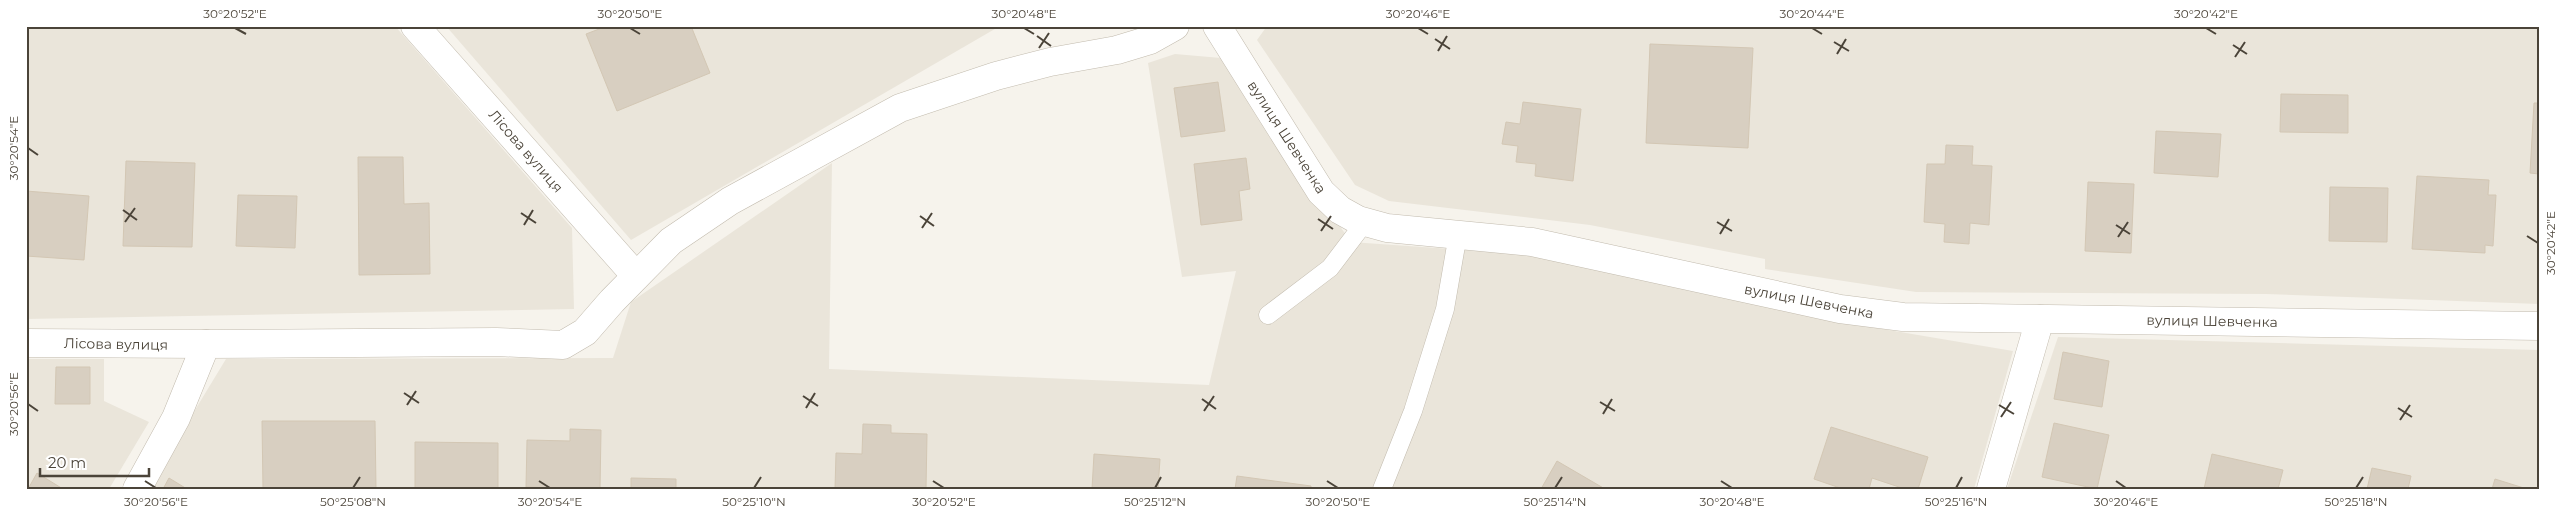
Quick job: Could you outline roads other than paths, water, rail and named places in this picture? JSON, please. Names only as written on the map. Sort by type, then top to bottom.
[{"type":"street","name":"Лісова вулиця","points":[[415,26],[636,276]]},
{"type":"street","name":"Лісова вулиця","points":[[26,343],[496,342],[563,345],[586,332],[636,276],[671,241],[730,201],[900,108],[996,76],[1050,62],[1117,50],[1150,40],[1176,26]]},
{"type":"street","name":"вулиця Шевченка","points":[[1217,26],[1320,192],[1340,210],[1365,222],[1388,228],[1532,242],[1840,309],[1903,317],[2539,326]]},
{"type":"street","points":[[1990,489],[2040,319]]},
{"type":"street","points":[[137,489],[176,418],[206,344]]},
{"type":"lane","points":[[1268,315],[1330,268],[1365,222]]},
{"type":"lane","points":[[1382,489],[1414,411],[1445,309],[1458,234]]}]
